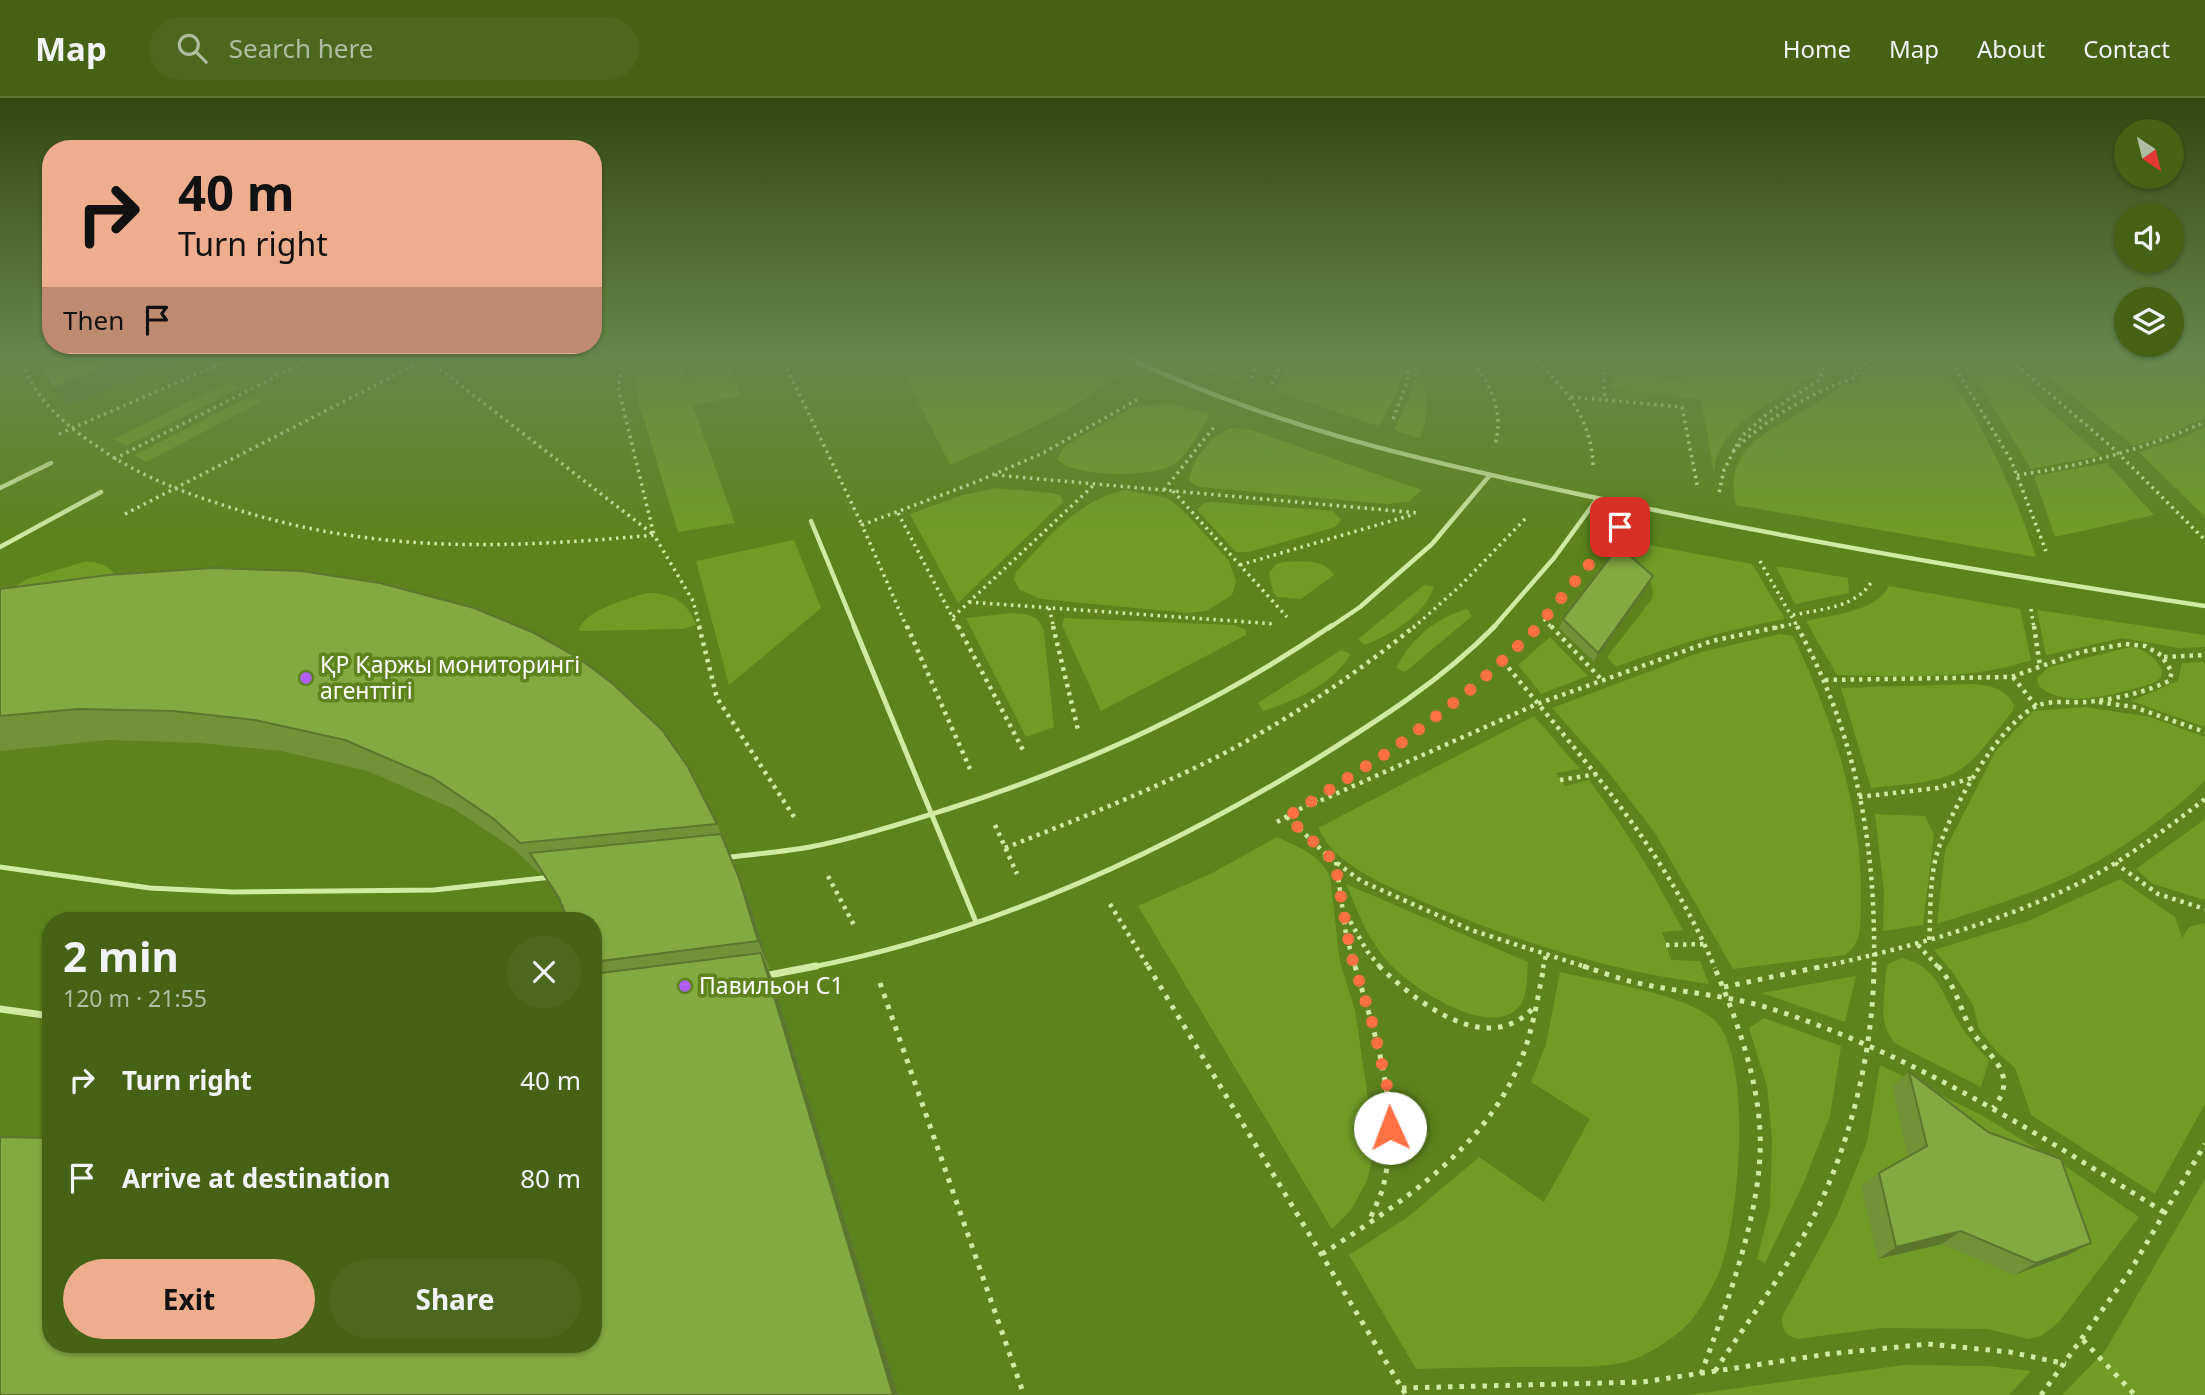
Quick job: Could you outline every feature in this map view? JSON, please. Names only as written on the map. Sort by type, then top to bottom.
[{"type":"lane","points":[[1277,417],[1389,450],[1707,523],[2053,583],[2205,606]]},
{"type":"lane","points":[[0,488],[51,463]]},
{"type":"lane","points":[[722,858],[812,846],[933,815],[1060,770],[1120,744],[1227,690],[1335,624],[1411,562],[1472,500],[1490,475]]},
{"type":"lane","points":[[0,547],[101,492]]},
{"type":"lane","points":[[750,978],[870,954],[976,922],[1070,887],[1216,817],[1294,773],[1421,690],[1471,649],[1509,610],[1598,499]]},
{"type":"lane","points":[[811,521],[976,922]]},
{"type":"lane","points":[[0,867],[150,888],[232,892],[434,891],[560,877]]},
{"type":"lane","points":[[0,1009],[42,1015]]},
{"type":"path","points":[[60,417],[91,444],[152,479],[289,526],[376,540],[457,546],[547,545],[654,535]]},
{"type":"path","points":[[53,437],[99,417]]},
{"type":"path","points":[[106,463],[197,417]]},
{"type":"path","points":[[116,519],[313,417]]},
{"type":"path","points":[[501,417],[654,535]]},
{"type":"path","points":[[625,417],[654,535],[693,601],[717,698],[796,821],[787,823]]},
{"type":"path","points":[[810,417],[862,525],[1028,902]]},
{"type":"path","points":[[862,525],[994,475],[1043,453],[1108,417]]},
{"type":"path","points":[[1391,422],[1394,417]]},
{"type":"path","points":[[1490,453],[1500,432],[1499,417]]},
{"type":"path","points":[[1584,417],[1594,451],[1593,472]]},
{"type":"path","points":[[1684,417],[1698,489]]},
{"type":"path","points":[[1719,498],[1728,456],[1736,441],[1749,426],[1763,417]]},
{"type":"path","points":[[1728,456],[1758,427],[1777,417]]},
{"type":"path","points":[[1986,417],[2017,475],[2047,553]]},
{"type":"path","points":[[2076,417],[2120,455],[2205,540]]},
{"type":"path","points":[[2017,475],[2120,455],[2160,442],[2205,422]]},
{"type":"path","points":[[1164,490],[1215,426]]},
{"type":"path","points":[[994,475],[1419,513]]},
{"type":"path","points":[[953,617],[1095,484]]},
{"type":"path","points":[[1172,491],[1291,621],[1275,631]]},
{"type":"path","points":[[1407,526],[1428,504]]},
{"type":"path","points":[[1005,848],[1111,806],[1189,771],[1290,714],[1359,669],[1416,626],[1470,577],[1535,508],[1584,519]]},
{"type":"path","points":[[898,513],[1026,755]]},
{"type":"path","points":[[1240,565],[1419,513]]},
{"type":"path","points":[[1715,1371],[1790,1256],[1826,1191],[1853,1116],[1871,1021],[1875,918],[1867,834],[1851,753],[1825,680],[1793,615],[1755,554]]},
{"type":"path","points":[[1793,615],[1850,601],[1871,586],[1874,575]]},
{"type":"path","points":[[2029,601],[2040,666]]},
{"type":"path","points":[[969,602],[1285,624]]},
{"type":"path","points":[[1049,608],[1079,734],[1069,738]]},
{"type":"path","points":[[1539,625],[1552,610]]},
{"type":"path","points":[[1544,619],[1602,680]]},
{"type":"path","points":[[1276,823],[1537,704],[1712,640],[1797,623]]},
{"type":"path","points":[[1825,680],[1997,678],[2012,676],[2124,642],[2140,645],[2163,657],[2205,655]]},
{"type":"path","points":[[1493,669],[1510,653]]},
{"type":"path","points":[[1929,942],[1936,857],[1952,815],[1973,778],[2018,718],[2029,708],[2036,706],[2116,698],[2157,687],[2169,681],[2172,672],[2163,657]]},
{"type":"path","points":[[1503,660],[1598,774],[1654,850],[1705,944],[1741,1036],[1756,1093],[1760,1150],[1749,1218],[1727,1302],[1701,1374]]},
{"type":"path","points":[[2012,676],[2036,706]]},
{"type":"path","points":[[2091,701],[2134,708],[2205,732]]},
{"type":"path","points":[[1560,780],[1598,774]]},
{"type":"path","points":[[1859,796],[1937,788],[1973,778]]},
{"type":"path","points":[[1300,811],[1343,782]]},
{"type":"path","points":[[1724,987],[1874,957],[2018,912],[2085,881],[2115,863],[2185,816],[2205,799]]},
{"type":"path","points":[[1287,817],[1335,862],[1361,881],[1471,930],[1629,981],[1774,1010],[1866,1045],[1943,1080],[1993,1108],[2167,1214]]},
{"type":"path","points":[[812,846],[870,954],[1024,1395]]},
{"type":"path","points":[[1335,862],[1351,955],[1373,1025],[1388,1090],[1390,1147],[1383,1188],[1367,1225]]},
{"type":"path","points":[[2115,863],[2158,894],[2205,909]]},
{"type":"path","points":[[1099,908],[1122,898]]},
{"type":"path","points":[[1110,903],[1406,1395]]},
{"type":"path","points":[[1343,911],[1370,956],[1396,984],[1429,1006],[1466,1023],[1496,1029],[1515,1023],[1526,1016],[1535,1005]]},
{"type":"path","points":[[1667,946],[1705,944]]},
{"type":"path","points":[[1918,945],[1953,987],[1969,1025],[2000,1066],[2004,1081],[2002,1097],[1993,1108]]},
{"type":"path","points":[[1321,1254],[1367,1225],[1418,1186],[1476,1133],[1511,1084],[1530,1035],[1546,956]]},
{"type":"path","points":[[2040,1395],[2083,1340],[2167,1214],[2205,1143]]},
{"type":"path","points":[[2083,1340],[2135,1395]]},
{"type":"path","points":[[1402,1388],[1643,1382],[1828,1354],[1927,1344],[2010,1352],[2066,1364]]},
{"type":"green space","points":[[159,417],[183,417],[126,446],[114,439]]},
{"type":"green space","points":[[210,417],[233,417],[146,462],[135,455]]},
{"type":"green space","points":[[643,417],[697,417],[735,523],[678,532]]},
{"type":"green space","points":[[926,417],[1052,417],[1020,433],[950,465]]},
{"type":"green space","points":[[1115,417],[1208,417],[1191,446],[1176,463],[1166,468],[1115,474],[1080,470],[1057,459],[1065,446]]},
{"type":"green space","points":[[1351,417],[1384,417],[1379,426]]},
{"type":"green space","points":[[1401,417],[1426,417],[1420,438],[1394,430]]},
{"type":"green space","points":[[1704,417],[1750,417],[1726,440],[1717,456],[1714,473]]},
{"type":"green space","points":[[1794,417],[1974,417],[2016,503],[2036,557],[1736,505],[1734,486],[1741,457],[1761,436]]},
{"type":"green space","points":[[1999,417],[2056,417],[2101,456],[2031,469]]},
{"type":"green space","points":[[2097,417],[2205,417],[2167,436],[2133,446]]},
{"type":"green space","points":[[2205,427],[2205,517],[2139,452],[2176,441]]},
{"type":"green space","points":[[1232,428],[1251,430],[1422,490],[1408,502],[1387,504],[1199,487],[1189,481],[1194,465],[1204,449],[1217,436]]},
{"type":"green space","points":[[2107,463],[2154,515],[2055,537],[2034,476]]},
{"type":"green space","points":[[996,488],[1052,493],[1060,495],[1063,502],[958,603],[910,514],[963,495]]},
{"type":"green space","points":[[1126,490],[1167,498],[1183,510],[1229,561],[1236,581],[1232,595],[1206,611],[1188,613],[1041,599],[1020,590],[1014,580],[1016,572],[1052,534],[1094,502],[1109,494]]},
{"type":"green space","points":[[1204,503],[1325,510],[1334,512],[1341,520],[1335,527],[1249,552],[1236,552],[1197,510]]},
{"type":"green space","points":[[794,540],[821,608],[729,685],[696,561]]},
{"type":"green space","points":[[1627,541],[1752,564],[1785,619],[1699,639],[1616,667],[1607,657],[1652,599],[1653,591],[1648,578],[1620,551]]},
{"type":"green space","points":[[84,562],[108,567],[115,576],[119,589],[6,592],[27,579]]},
{"type":"green space","points":[[1318,563],[1334,575],[1301,599],[1277,597],[1273,592],[1269,573],[1276,564]]},
{"type":"green space","points":[[1776,566],[1848,578],[1849,593],[1795,604]]},
{"type":"green space","points":[[1424,585],[1434,587],[1423,607],[1406,623],[1365,645],[1358,639]]},
{"type":"green space","points":[[1889,586],[2020,609],[2031,660],[2008,667],[1960,674],[1837,675],[1806,621],[1864,607],[1883,595]]},
{"type":"green space","points":[[647,593],[678,600],[688,610],[696,625],[683,629],[579,631],[588,617],[618,602]]},
{"type":"green space","points":[[1467,609],[1472,616],[1405,672],[1396,668],[1409,648],[1425,631],[1445,618]]},
{"type":"green space","points":[[2037,610],[2205,635],[2205,647],[2179,648],[2122,638],[2046,655]]},
{"type":"green space","points":[[1013,613],[1033,616],[1044,632],[1054,727],[1026,737],[966,618]]},
{"type":"green space","points":[[1064,618],[1233,625],[1246,630],[1246,635],[1101,711],[1062,625]]},
{"type":"green space","points":[[1780,634],[1793,636],[1821,701],[1843,768],[1861,872],[1860,928],[1855,946],[1845,955],[1733,969],[1655,833],[1606,769],[1552,708],[1701,652]]},
{"type":"green space","points":[[1550,637],[1588,676],[1541,694],[1518,665]]},
{"type":"green space","points":[[2130,647],[2153,658],[2162,670],[2161,678],[2151,684],[2123,692],[2078,699],[2064,698],[2039,686],[2037,678],[2049,667]]},
{"type":"green space","points":[[1341,650],[1351,654],[1324,683],[1288,702],[1263,711],[1258,703]]},
{"type":"green space","points":[[2205,662],[2205,727],[2131,701],[2178,681],[2182,663]]},
{"type":"green space","points":[[1974,684],[1997,689],[2006,694],[2014,704],[2013,711],[1976,756],[1960,770],[1936,779],[1871,788],[1841,688]]},
{"type":"green space","points":[[2086,707],[2150,717],[2205,737],[2205,781],[2145,831],[2096,862],[2027,894],[1937,924],[1945,850],[1995,752],[2033,711]]},
{"type":"green space","points":[[1534,716],[1580,769],[1556,773],[1565,786],[1589,780],[1662,891],[1683,930],[1662,932],[1671,960],[1700,961],[1709,984],[1600,963],[1460,917],[1368,876],[1334,852],[1318,828]]},
{"type":"green space","points":[[1875,814],[1925,816],[1934,834],[1923,925],[1883,931],[1884,892]]},
{"type":"green space","points":[[2205,819],[2205,900],[2153,884],[2136,869]]},
{"type":"green space","points":[[1277,837],[1314,857],[1330,877],[1340,962],[1355,1010],[1375,1146],[1367,1181],[1351,1210],[1332,1229],[1138,906],[1212,873]]},
{"type":"green space","points":[[2120,879],[2175,917],[2182,938],[2189,927],[2205,923],[2205,1104],[2155,1194],[2031,1115],[2015,1068],[1997,1052],[1979,1029],[1973,1005],[1954,974],[1934,950],[2028,921]]},
{"type":"green space","points":[[1346,884],[1528,962],[1526,989],[1521,1004],[1509,1014],[1492,1018],[1473,1015],[1454,1008],[1416,986],[1390,964],[1376,946]]},
{"type":"green space","points":[[1902,958],[1914,962],[1931,974],[1958,1021],[1989,1060],[1981,1087],[1898,1045],[1891,1038],[1883,1011],[1886,971],[1888,964]]},
{"type":"green space","points":[[1560,972],[1645,990],[1689,1005],[1718,1024],[1729,1044],[1739,1106],[1739,1143],[1733,1214],[1721,1267],[1705,1300],[1688,1324],[1658,1347],[1631,1360],[1593,1366],[1416,1369],[1349,1255],[1408,1217],[1479,1157],[1544,1202],[1590,1119],[1531,1082],[1546,1044]]},
{"type":"green space","points":[[1856,976],[1845,1022],[1762,993]]},
{"type":"green space","points":[[1764,1018],[1841,1046],[1830,1116],[1804,1182],[1765,1263],[1757,1259],[1770,1207],[1772,1138],[1767,1086],[1749,1028]]},
{"type":"green space","points":[[1880,1065],[1983,1116],[2062,1164],[2139,1217],[2058,1323],[2041,1336],[2028,1339],[1988,1329],[1881,1328],[1798,1339],[1785,1331],[1782,1317],[1836,1218],[1867,1142]]},
{"type":"green space","points":[[2205,1179],[2205,1395],[2062,1395],[2105,1351]]},
{"type":"green space","points":[[1904,1365],[1988,1366],[2031,1371],[2009,1395],[1688,1395]]},
{"type":"building","points":[[1619,546],[1653,576],[1598,653],[1563,619]]},
{"type":"building","points":[[212,568],[301,571],[380,583],[474,608],[532,632],[580,659],[613,684],[662,730],[688,767],[717,824],[520,843],[494,819],[433,778],[345,740],[255,720],[173,711],[78,709],[0,716],[0,589],[108,575]]},
{"type":"building","points":[[721,834],[739,878],[758,941],[602,961],[602,912],[565,912],[559,898],[530,853]]},
{"type":"building","points":[[761,953],[893,1395],[0,1395],[0,1137],[42,1138],[42,1353],[602,1353],[602,973]]},
{"type":"building","points":[[1909,1072],[1988,1132],[2061,1159],[2091,1243],[2036,1263],[1961,1231],[1896,1247],[1879,1173],[1927,1146]]},
{"type":"place","name":"ҚР Қаржы мониторингі агенттігі","points":[[306,678]]},
{"type":"place","name":"Павильон С1","points":[[685,986]]},
{"type":"route","points":[[1390,1128],[1388,1090],[1373,1025],[1351,955],[1335,862],[1287,817],[1396,747],[1474,687],[1534,631],[1620,527]]}]
